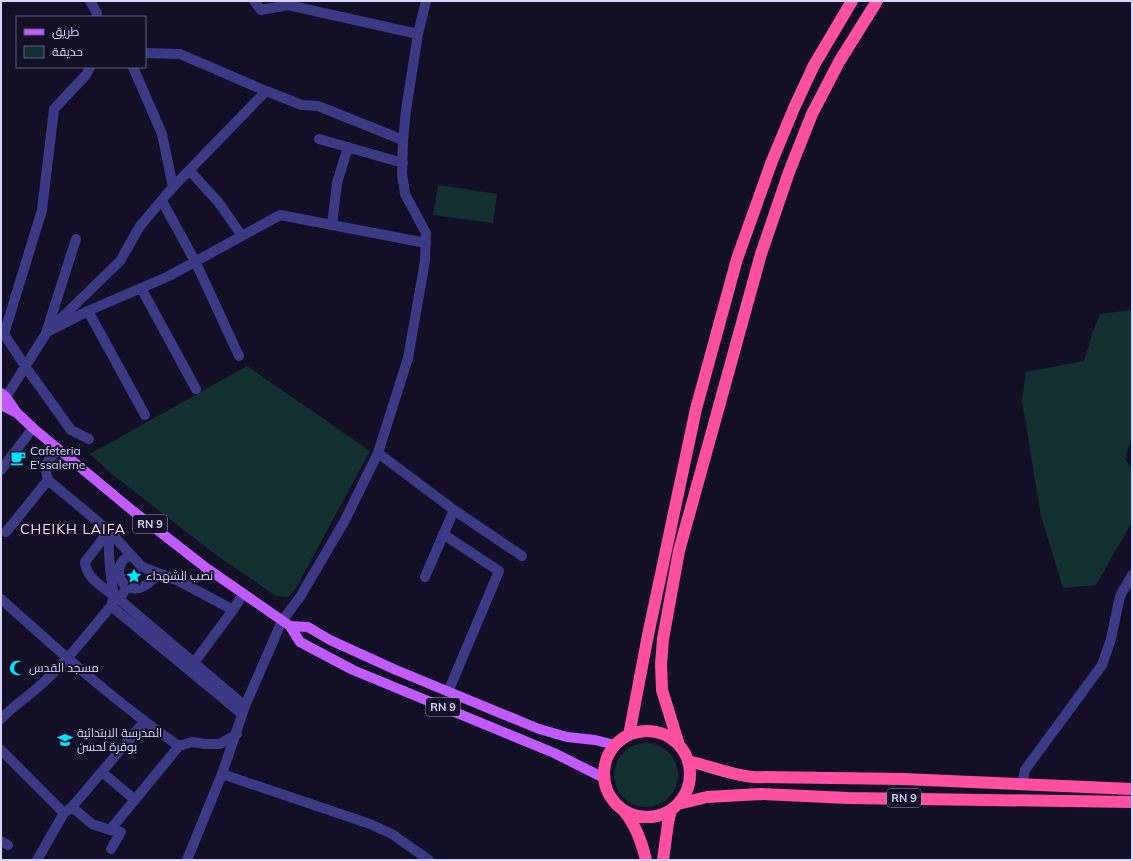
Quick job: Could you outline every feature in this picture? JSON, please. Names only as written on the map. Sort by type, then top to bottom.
[{"type":"highway","points":[[629,735],[648,635],[696,409],[737,259],[772,161],[794,108],[814,65],[852,1]]},
{"type":"highway","points":[[679,745],[662,690],[661,664],[663,639],[679,552],[761,254],[789,172],[812,114],[832,75],[878,1]]},
{"type":"highway","points":[[646,860],[643,849],[629,817],[612,799],[604,778],[606,760],[615,745],[629,735],[647,731],[656,732],[672,739],[679,745],[688,761],[690,770],[690,779],[683,797],[674,807],[668,823],[663,860]]},
{"type":"highway","name":"RN 9","points":[[688,761],[741,776],[903,779],[1132,789]]},
{"type":"highway","name":"RN 9","points":[[623,810],[638,816],[647,817],[664,814],[674,807],[707,797],[761,794],[848,798],[1132,802]]},
{"type":"main road","name":"RN 9","points":[[3,399],[33,428],[139,516],[205,567],[286,623],[300,642],[353,670],[554,753],[604,778]]},
{"type":"main road","name":"RN 9","points":[[286,623],[308,627],[341,645],[448,692],[539,729],[567,737],[595,740],[615,745]]},
{"type":"street","points":[[90,1],[97,13],[96,16]]},
{"type":"street","points":[[254,1],[261,10],[288,5],[418,34]]},
{"type":"street","points":[[188,860],[222,774],[244,710],[286,623],[344,522],[378,453],[408,358],[425,260],[426,233],[405,194],[402,174],[403,140],[406,110],[418,34],[426,1]]},
{"type":"street","points":[[146,54],[180,54],[302,105],[318,106],[403,140]]},
{"type":"street","points":[[89,439],[71,430],[3,333],[42,210],[54,109],[86,76],[90,68]]},
{"type":"street","points":[[133,68],[162,134],[173,187]]},
{"type":"street","points":[[46,332],[120,261],[140,226],[173,187],[266,91]]},
{"type":"street","points":[[319,139],[403,163]]},
{"type":"street","points":[[332,225],[337,182],[348,147]]},
{"type":"street","points":[[190,171],[219,204],[242,236]]},
{"type":"street","points":[[162,201],[196,262],[239,356]]},
{"type":"street","points":[[46,332],[88,311],[196,262],[280,215],[426,244]]},
{"type":"street","points":[[3,399],[46,332],[76,239]]},
{"type":"street","points":[[141,288],[196,389]]},
{"type":"street","points":[[88,311],[145,415]]},
{"type":"street","points":[[1,470],[33,428]]},
{"type":"street","points":[[58,449],[45,467],[48,480],[109,531],[142,567],[158,574],[165,575],[233,610]]},
{"type":"street","points":[[378,453],[454,510],[522,556]]},
{"type":"street","points":[[6,532],[48,480]]},
{"type":"street","points":[[425,577],[454,510]]},
{"type":"street","points":[[109,531],[85,562],[85,569],[88,574],[115,601],[191,667],[244,710]]},
{"type":"street","points":[[109,531],[108,545],[110,574],[115,601]]},
{"type":"street","points":[[443,534],[499,571],[448,692]]},
{"type":"street","points":[[130,555],[122,562],[119,572],[121,581],[126,587],[135,590],[142,588],[158,574]]},
{"type":"street","points":[[1022,785],[1024,770],[1102,666],[1111,639],[1120,596],[1132,575]]},
{"type":"street","points":[[1,718],[6,709],[36,689],[68,659],[126,587]]},
{"type":"street","points":[[191,667],[243,594]]},
{"type":"street","points":[[1,599],[68,659],[144,722],[179,746]]},
{"type":"street","points":[[37,860],[64,813],[72,807],[144,722]]},
{"type":"street","points":[[110,830],[179,746],[192,742],[220,744],[236,734]]},
{"type":"street","points":[[1,750],[64,813]]},
{"type":"street","points":[[102,772],[135,800]]},
{"type":"street","points":[[222,774],[370,824],[392,834],[429,860]]},
{"type":"street","points":[[72,807],[92,824],[121,832],[110,849]]},
{"type":"green space","points":[[438,185],[497,194],[493,223],[433,215]]},
{"type":"green space","points":[[1132,310],[1132,437],[1125,459],[1132,469],[1132,522],[1096,585],[1063,588],[1041,516],[1022,400],[1026,372],[1084,361],[1100,314]]},
{"type":"green space","points":[[247,366],[370,451],[296,588],[288,597],[276,596],[216,555],[108,471],[90,454]]},
{"type":"green space","points":[[646,743],[658,745],[669,752],[676,763],[678,775],[676,787],[669,798],[658,805],[646,807],[634,805],[623,798],[616,787],[614,775],[616,763],[623,752],[634,745]]},
{"type":"place","name":"Cafeteria E'ssaleme","points":[[18,458]]},
{"type":"place","name":"نصب الشهداء","points":[[134,576]]},
{"type":"place","name":"مسجد القدس","points":[[17,668]]},
{"type":"place","name":"المدرسة الابتدائية بوقرة لحسن","points":[[65,740]]},
{"type":"district","name":"CHEIKH LAIFA","points":[[73,529]]}]
